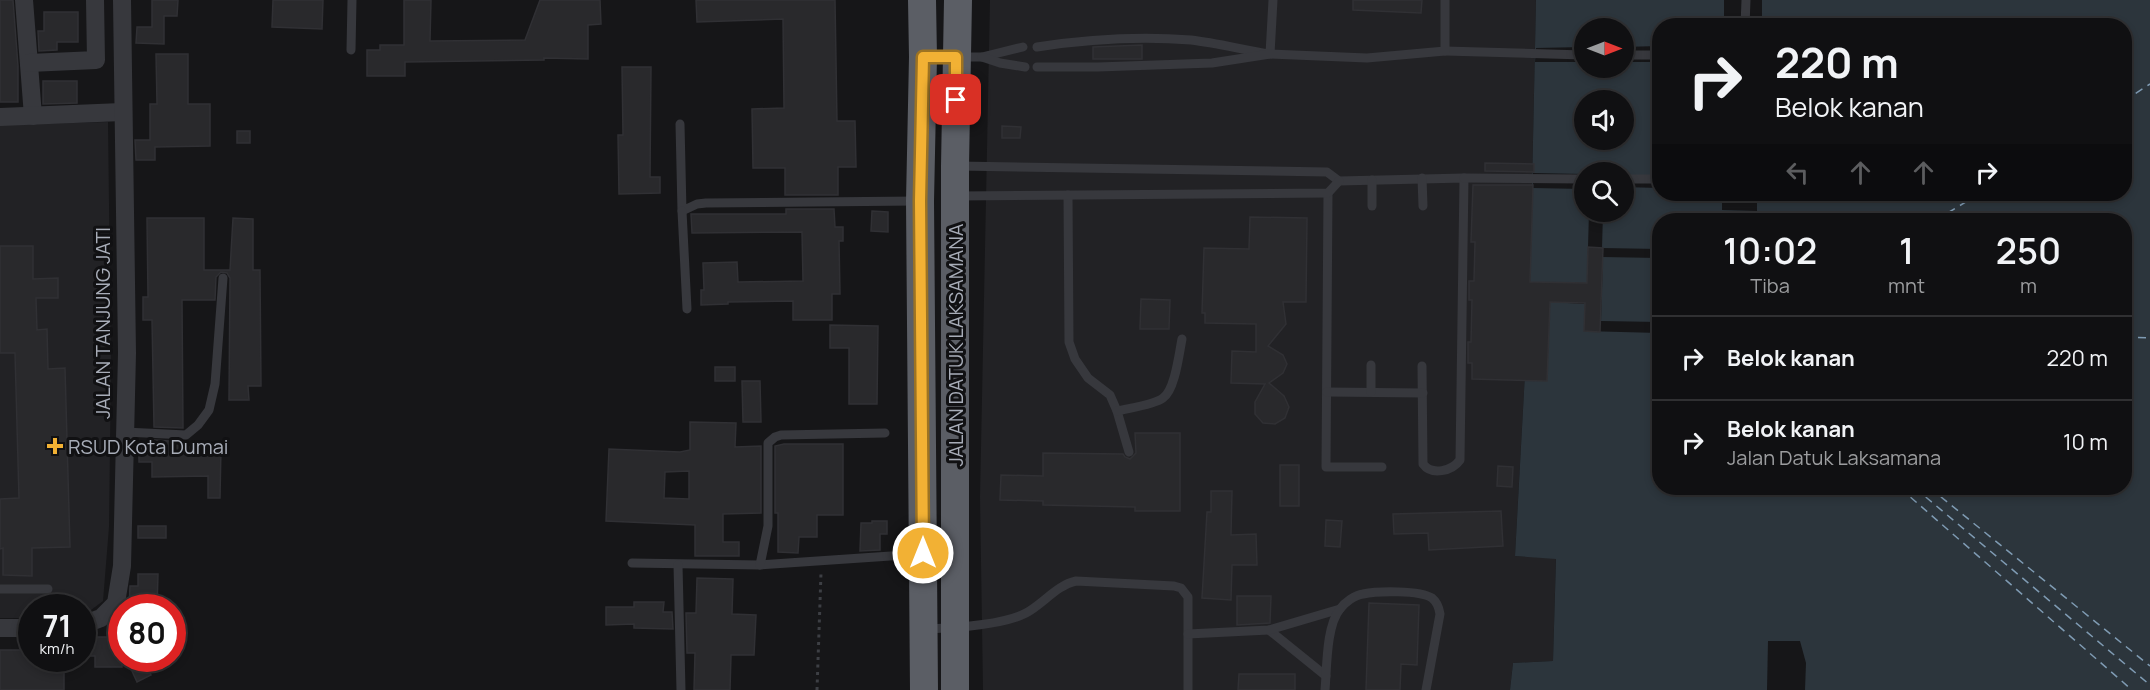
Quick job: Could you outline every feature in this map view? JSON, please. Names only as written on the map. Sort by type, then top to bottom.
[{"type":"highway","name":"JALAN DATUK LAKSAMANA","points":[[922,0],[920,201],[924,690]]},
{"type":"highway","name":"JALAN DATUK LAKSAMANA","points":[[956,690],[955,165],[969,57],[957,0]]},
{"type":"street","points":[[24,0],[33,116]]},
{"type":"street","points":[[29,63],[96,60],[95,0]]},
{"type":"street","name":"JALAN TANJUNG JATI","points":[[96,621],[109,612],[116,603],[120,590],[122,566],[127,353],[122,0]]},
{"type":"street","points":[[0,117],[122,112]]},
{"type":"street","points":[[0,628],[18,628]]},
{"type":"lane","points":[[351,50],[352,0]]},
{"type":"lane","points":[[1270,54],[1273,0]]},
{"type":"lane","points":[[1444,0],[1444,51]]},
{"type":"lane","points":[[1745,18],[1746,0]]},
{"type":"lane","points":[[1037,47],[1087,39],[1153,38],[1194,41],[1270,54],[1367,58],[1444,51],[1574,55]]},
{"type":"lane","points":[[923,57],[969,57],[1023,47]]},
{"type":"lane","points":[[1037,67],[1212,63],[1270,54]]},
{"type":"lane","points":[[1634,55],[1652,55]]},
{"type":"lane","points":[[969,57],[1025,67]]},
{"type":"lane","points":[[680,124],[687,309]]},
{"type":"lane","points":[[955,165],[1327,172],[1339,181],[1422,178],[1574,179]]},
{"type":"lane","points":[[1422,178],[1423,206]]},
{"type":"lane","points":[[1422,366],[1423,464],[1425,468],[1431,470],[1449,470],[1454,468],[1460,460],[1464,178]]},
{"type":"lane","points":[[1634,179],[1652,179]]},
{"type":"lane","points":[[1372,180],[1372,206]]},
{"type":"lane","points":[[1339,181],[1328,193],[1326,467],[1382,467]]},
{"type":"lane","points":[[955,196],[1328,193]]},
{"type":"lane","points":[[1068,195],[1068,342],[1075,359],[1088,378],[1110,396],[1117,411],[1129,452]]},
{"type":"lane","points":[[682,211],[697,204],[706,203],[920,201]]},
{"type":"lane","points":[[125,432],[186,435],[198,425],[209,410],[215,384],[223,278]]},
{"type":"lane","points":[[1117,411],[1166,397],[1172,387],[1182,339]]},
{"type":"lane","points":[[1371,366],[1371,392]]},
{"type":"lane","points":[[1327,392],[1423,393]]},
{"type":"lane","points":[[760,566],[768,526],[767,458],[770,440],[781,435],[885,433]]},
{"type":"lane","points":[[632,563],[760,566],[923,553]]},
{"type":"lane","points":[[678,565],[681,690]]},
{"type":"lane","points":[[924,629],[955,628],[1014,618],[1026,613],[1068,583],[1076,581],[1181,588],[1188,597],[1188,690]]},
{"type":"lane","points":[[0,589],[48,589]]},
{"type":"lane","points":[[1325,690],[1331,628],[1340,609],[1353,597],[1363,593],[1413,592],[1432,598],[1438,604],[1440,614],[1426,690]]},
{"type":"lane","points":[[1188,634],[1269,630],[1340,609]]},
{"type":"lane","points":[[1269,630],[1326,676]]},
{"type":"path","points":[[818,690],[821,562]]},
{"type":"shaded area","points":[[990,0],[1536,0],[1530,282],[1515,556],[1556,558],[1553,661],[1513,663],[1510,690],[983,690],[980,497]]},
{"type":"shaded area","points":[[1536,0],[2150,0],[2150,690],[1510,690],[1513,663],[1553,661],[1556,559],[1515,556],[1530,282]]},
{"type":"shaded area","name":"RSUD Kota Dumai","points":[[108,122],[111,365],[109,527],[103,601],[96,606],[96,594],[18,594],[18,618],[0,618],[0,125]]},
{"type":"pier","points":[[1724,0],[1762,0],[1762,18],[1724,18]]},
{"type":"pier","points":[[1652,46],[1652,62],[1634,62],[1634,47]]},
{"type":"pier","points":[[1574,47],[1574,62],[1535,62],[1536,48]]},
{"type":"pier","points":[[1533,173],[1574,174],[1574,189],[1533,188]]},
{"type":"pier","points":[[1634,175],[1652,175],[1652,188],[1634,187]]},
{"type":"pier","points":[[1722,201],[1757,201],[1757,211],[1722,210]]},
{"type":"pier","points":[[1589,222],[1603,222],[1602,248],[1652,249],[1652,258],[1603,257],[1601,321],[1652,322],[1652,333],[1584,331],[1585,304],[1550,302],[1547,381],[1526,380],[1530,282],[1587,283]]},
{"type":"pier","points":[[1768,641],[1800,641],[1806,663],[1805,690],[1767,690]]},
{"type":"building","points":[[0,0],[13,0],[18,102],[0,102]]},
{"type":"building","points":[[152,0],[178,0],[177,16],[164,16],[164,44],[136,43],[137,27],[152,27]]},
{"type":"building","points":[[273,0],[323,0],[322,29],[272,27]]},
{"type":"building","points":[[404,0],[431,0],[430,41],[525,40],[540,0],[600,0],[601,24],[588,25],[588,59],[405,62],[405,76],[367,76],[367,50],[380,50],[380,45],[404,45]]},
{"type":"building","points":[[696,0],[835,0],[837,121],[855,121],[856,167],[838,167],[838,195],[785,195],[785,168],[753,168],[752,109],[784,108],[783,19],[697,22]]},
{"type":"building","points":[[1353,0],[1422,0],[1421,13],[1353,10]]},
{"type":"building","points":[[44,12],[78,12],[78,42],[57,42],[57,50],[39,51],[38,31],[44,31]]},
{"type":"building","points":[[1142,45],[1142,59],[1093,59],[1093,47]]},
{"type":"building","points":[[156,54],[188,54],[188,104],[210,104],[210,146],[155,147],[155,160],[136,160],[135,140],[150,140],[150,104],[157,104]]},
{"type":"building","points":[[622,67],[651,67],[650,177],[660,177],[660,193],[619,194],[618,135],[623,135]]},
{"type":"building","points":[[43,81],[77,81],[77,103],[43,104]]},
{"type":"building","points":[[1002,126],[1021,127],[1020,138],[1002,138]]},
{"type":"building","points":[[237,131],[250,131],[250,143],[237,143]]},
{"type":"building","points":[[1485,163],[1534,164],[1534,172],[1485,171]]},
{"type":"building","points":[[1473,185],[1533,185],[1530,282],[1587,283],[1588,247],[1603,248],[1600,332],[1584,331],[1585,303],[1550,302],[1547,381],[1472,379],[1472,363],[1468,363],[1468,342],[1471,342],[1472,300],[1469,300],[1469,281],[1474,281],[1475,242],[1471,242]]},
{"type":"building","points":[[786,209],[834,209],[835,227],[843,227],[843,241],[839,241],[840,294],[832,294],[832,320],[793,320],[793,301],[728,302],[728,304],[701,305],[701,290],[704,290],[703,263],[737,262],[738,282],[803,281],[802,232],[692,233],[691,214],[786,214]]},
{"type":"building","points":[[872,211],[888,212],[888,232],[871,231]]},
{"type":"building","points":[[1250,217],[1307,218],[1306,302],[1283,302],[1286,324],[1268,346],[1283,355],[1287,364],[1283,373],[1269,383],[1284,396],[1289,407],[1285,418],[1275,424],[1263,423],[1255,414],[1255,402],[1265,384],[1231,383],[1232,351],[1256,352],[1256,324],[1205,323],[1205,313],[1202,313],[1204,248],[1249,249]]},
{"type":"building","points":[[147,218],[204,218],[204,270],[230,270],[233,218],[253,219],[253,270],[260,270],[261,386],[248,386],[249,400],[229,400],[230,278],[227,273],[221,272],[216,277],[215,300],[182,300],[183,428],[154,427],[152,320],[143,320],[143,297],[148,297]]},
{"type":"building","points":[[0,246],[33,246],[33,279],[58,278],[58,298],[36,298],[37,330],[47,329],[48,369],[65,368],[70,547],[32,548],[32,576],[3,575],[3,548],[0,549],[0,499],[19,498],[15,353],[0,353]]},
{"type":"building","points":[[1141,299],[1170,300],[1169,329],[1140,329]]},
{"type":"building","points":[[830,325],[878,326],[877,404],[849,404],[849,348],[830,348]]},
{"type":"building","points":[[715,367],[735,367],[735,381],[715,381]]},
{"type":"building","points":[[742,381],[760,381],[761,422],[743,422]]},
{"type":"building","points":[[690,422],[736,423],[735,447],[761,446],[761,513],[723,514],[723,542],[739,542],[739,556],[695,556],[695,525],[606,521],[609,449],[680,452],[690,450]],"holes":[[[689,471],[689,499],[664,498],[665,472]]]},
{"type":"building","points":[[1135,433],[1180,433],[1180,511],[1135,511],[1135,507],[1043,505],[1043,501],[1000,500],[1001,475],[1043,476],[1043,453],[1123,454],[1130,459],[1136,453]]},
{"type":"building","points":[[154,440],[184,442],[184,447],[221,447],[220,498],[208,498],[208,476],[152,477],[152,462],[139,462],[139,447],[154,447]]},
{"type":"building","points":[[843,444],[843,515],[817,515],[817,537],[799,537],[798,553],[778,552],[778,513],[775,513],[775,446]]},
{"type":"building","points":[[1280,465],[1299,465],[1299,506],[1280,506]]},
{"type":"building","points":[[1498,466],[1513,467],[1512,487],[1497,486]]},
{"type":"building","points":[[1211,491],[1232,491],[1231,535],[1256,534],[1257,565],[1232,565],[1231,600],[1202,598],[1207,512],[1211,512]]},
{"type":"building","points":[[1501,511],[1503,546],[1429,550],[1428,533],[1394,534],[1393,514]]},
{"type":"building","points":[[1326,520],[1342,521],[1340,547],[1325,546]]},
{"type":"building","points":[[872,521],[887,521],[887,534],[880,534],[880,550],[860,551],[861,523],[872,523]]},
{"type":"building","points":[[138,526],[166,526],[166,538],[138,538]]},
{"type":"building","points":[[138,574],[158,574],[157,594],[130,594],[130,586],[138,586]]},
{"type":"building","points":[[697,578],[733,579],[732,614],[756,615],[754,655],[731,655],[730,690],[694,690],[695,653],[687,653],[686,613],[696,613]]},
{"type":"building","points":[[1237,596],[1271,596],[1270,623],[1237,625]]},
{"type":"building","points":[[634,602],[664,602],[663,612],[672,612],[673,629],[634,628],[634,624],[606,625],[606,607],[634,607]]},
{"type":"building","points":[[1369,603],[1419,605],[1417,665],[1401,664],[1400,690],[1366,690]]},
{"type":"building","points":[[96,637],[108,637],[108,667],[96,667]]},
{"type":"building","points":[[0,650],[18,650],[18,672],[64,672],[64,690],[0,690]]},
{"type":"building","points":[[132,672],[149,672],[151,675],[137,682]]},
{"type":"building","points":[[1239,674],[1295,674],[1295,690],[1238,690]]},
{"type":"ferry route","points":[[2132,96],[2150,84]]},
{"type":"ferry route","points":[[1948,213],[1967,201]]},
{"type":"ferry route","points":[[2132,337],[2150,338]]},
{"type":"ferry route","points":[[1908,495],[2132,690]]},
{"type":"ferry route","points":[[1923,495],[2150,685]]},
{"type":"ferry route","points":[[1939,495],[2150,666]]},
{"type":"place","name":"RSUD Kota Dumai","points":[[55,446]]},
{"type":"route","points":[[923,553],[920,201],[923,57],[956,57],[956,100]]}]
